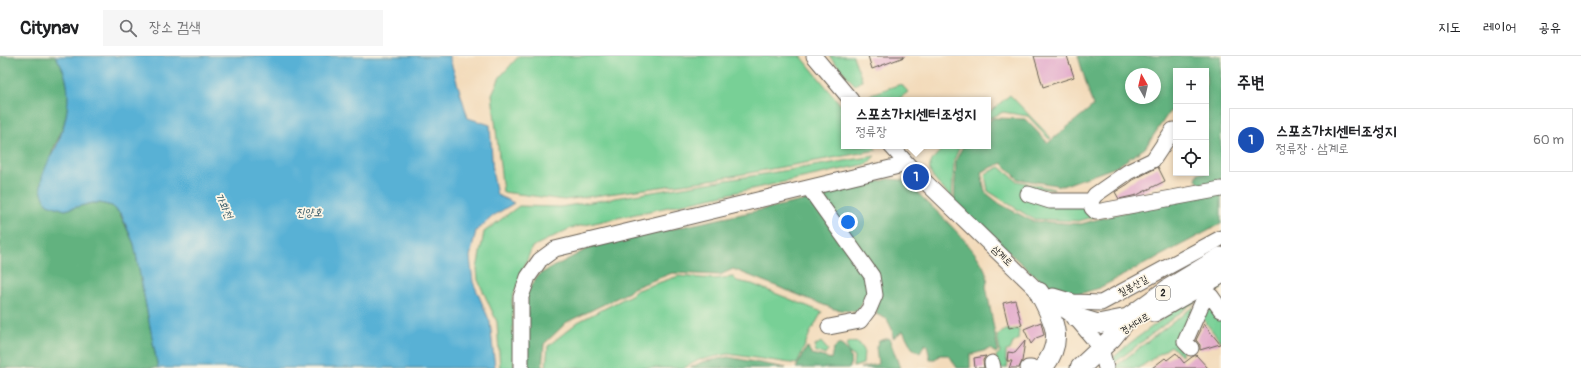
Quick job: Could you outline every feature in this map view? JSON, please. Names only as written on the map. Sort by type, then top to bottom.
[{"type":"main road","name":"경서대로","points":[[1080,368],[1106,343],[1128,318],[1168,289],[1221,257]]},
{"type":"main road","name":"경서대로","points":[[1106,343],[1221,274]]},
{"type":"main road","points":[[1039,292],[1054,323],[1056,344],[1043,368]]},
{"type":"main road","name":"2","points":[[1075,317],[1098,324],[1128,318]]},
{"type":"street","points":[[814,56],[848,97]]},
{"type":"street","points":[[1173,131],[1153,160],[1122,177],[1095,195],[1091,201],[1092,208],[1096,212],[1116,207],[1221,189]]},
{"type":"street","name":"삼계로","points":[[894,149],[907,164],[1039,292],[1075,317],[1106,343],[1106,368]]},
{"type":"street","points":[[521,368],[521,296],[528,277],[540,260],[555,249],[907,164]]},
{"type":"street","points":[[809,188],[872,276],[875,295],[869,309],[860,321],[829,328]]},
{"type":"street","points":[[1028,194],[1050,201],[1091,201]]},
{"type":"street","name":"칠봉산길","points":[[1101,303],[1221,238]]},
{"type":"street","points":[[1039,292],[1073,302],[1101,303],[1098,324],[1106,343]]},
{"type":"street","points":[[1191,348],[1185,342],[1202,303],[1211,296],[1221,310]]},
{"type":"green space","points":[[0,56],[55,56],[60,64],[67,82],[68,101],[61,133],[51,154],[49,162],[48,204],[65,210],[92,203],[100,203],[112,206],[120,214],[134,244],[158,368],[0,368]]},
{"type":"green space","points":[[519,56],[801,56],[841,105],[841,149],[877,150],[704,181],[564,200],[503,192],[492,94],[500,77]]},
{"type":"green space","points":[[829,56],[853,56],[862,80],[855,85]]},
{"type":"green space","points":[[1078,56],[1221,56],[1221,224],[1099,288],[1076,295],[1057,290],[1042,282],[954,204],[956,160],[962,149],[991,149],[991,120],[993,118],[1025,119],[1048,143],[1093,106]]},
{"type":"green space","points":[[901,84],[908,92],[901,97],[869,97],[871,94]]},
{"type":"green space","points":[[1010,95],[1051,138],[1049,139],[1028,116],[1003,112],[991,118],[991,111]]},
{"type":"green space","points":[[943,149],[959,149],[954,160],[952,198],[931,173],[930,167],[937,154]]},
{"type":"green space","points":[[875,156],[867,164],[571,228],[532,247],[512,299],[514,368],[500,368],[497,322],[478,280],[477,269],[484,232],[519,206],[560,207]]},
{"type":"green space","points":[[1000,167],[1017,181],[1054,189],[1022,187],[1022,194],[1084,205],[1093,217],[1079,221],[1033,219],[988,191],[985,174]]},
{"type":"green space","points":[[889,179],[902,180],[911,186],[966,242],[983,266],[987,277],[986,286],[998,350],[996,353],[990,349],[970,355],[970,368],[957,368],[949,355],[940,355],[935,359],[930,359],[927,345],[925,344],[920,353],[912,348],[903,331],[893,338],[892,329],[887,319],[876,314],[878,299],[824,199],[827,194]]},
{"type":"green space","points":[[807,200],[818,204],[865,277],[868,291],[861,306],[856,312],[834,309],[733,269],[720,275],[672,273],[633,288],[629,292],[567,322],[544,344],[542,368],[527,368],[527,292],[538,275],[593,246]]},
{"type":"green space","points":[[679,276],[713,279],[733,277],[737,281],[752,284],[822,312],[810,333],[797,364],[728,354],[699,360],[684,368],[546,368],[548,346],[578,322],[631,295],[637,290]]},
{"type":"green space","points":[[1221,283],[1221,289],[1190,305],[1113,364],[1114,357],[1130,343],[1184,303]]},
{"type":"green space","points":[[1206,303],[1221,316],[1220,341],[1203,319]]},
{"type":"green space","points":[[1194,306],[1183,334],[1182,356],[1171,346],[1139,368],[1113,368]]},
{"type":"green space","points":[[1019,329],[1018,340],[1013,343],[1010,350],[1006,351],[1006,360],[1008,362],[1007,368],[998,368],[996,356],[1000,352],[997,335],[1005,330]]},
{"type":"green space","points":[[889,338],[900,368],[860,368],[878,364],[876,347],[879,341]]},
{"type":"green space","points":[[821,342],[828,350],[825,355],[815,351],[815,346]]},
{"type":"green space","points":[[850,342],[859,343],[864,350],[863,364],[853,367],[854,356],[850,354],[846,345]]},
{"type":"green space","points":[[839,344],[845,348],[849,354],[851,360],[850,368],[796,368],[807,347],[812,354],[831,359],[833,349]]},
{"type":"green space","points":[[728,357],[786,368],[690,368],[702,362]]},
{"type":"water","name":"진양호","points":[[55,56],[449,56],[468,118],[490,125],[493,175],[497,195],[514,203],[493,216],[476,231],[470,257],[473,282],[490,322],[495,368],[158,368],[134,244],[121,214],[112,206],[100,203],[92,203],[65,210],[47,204],[42,194],[41,180],[61,136],[67,112],[68,89],[61,66]]},
{"type":"building","points":[[868,56],[904,56],[904,57],[872,69]]},
{"type":"building","points":[[1034,56],[1067,56],[1074,77],[1043,87]]},
{"type":"building","points":[[1158,167],[1165,181],[1137,195],[1119,199],[1115,192],[1133,180]]},
{"type":"building","points":[[1015,300],[1022,325],[1009,328],[1003,303]]},
{"type":"building","points":[[1041,322],[1044,335],[1036,338],[1031,344],[1024,329]]},
{"type":"building","points":[[1204,324],[1220,344],[1200,350],[1200,345],[1196,340]]},
{"type":"building","points":[[1025,341],[1022,361],[1019,368],[1009,368],[1012,361],[1007,361],[1008,352],[1015,353]]},
{"type":"building","points":[[1176,353],[1184,363],[1196,355],[1208,368],[1152,368],[1165,358],[1167,360]]},
{"type":"building","points":[[986,356],[983,360],[984,368],[975,368],[974,358]]},
{"type":"place","name":"스포츠가치센터조성지","points":[[916,177]]},
{"type":"water label","name":"가화천","points":[[224,206]]}]
